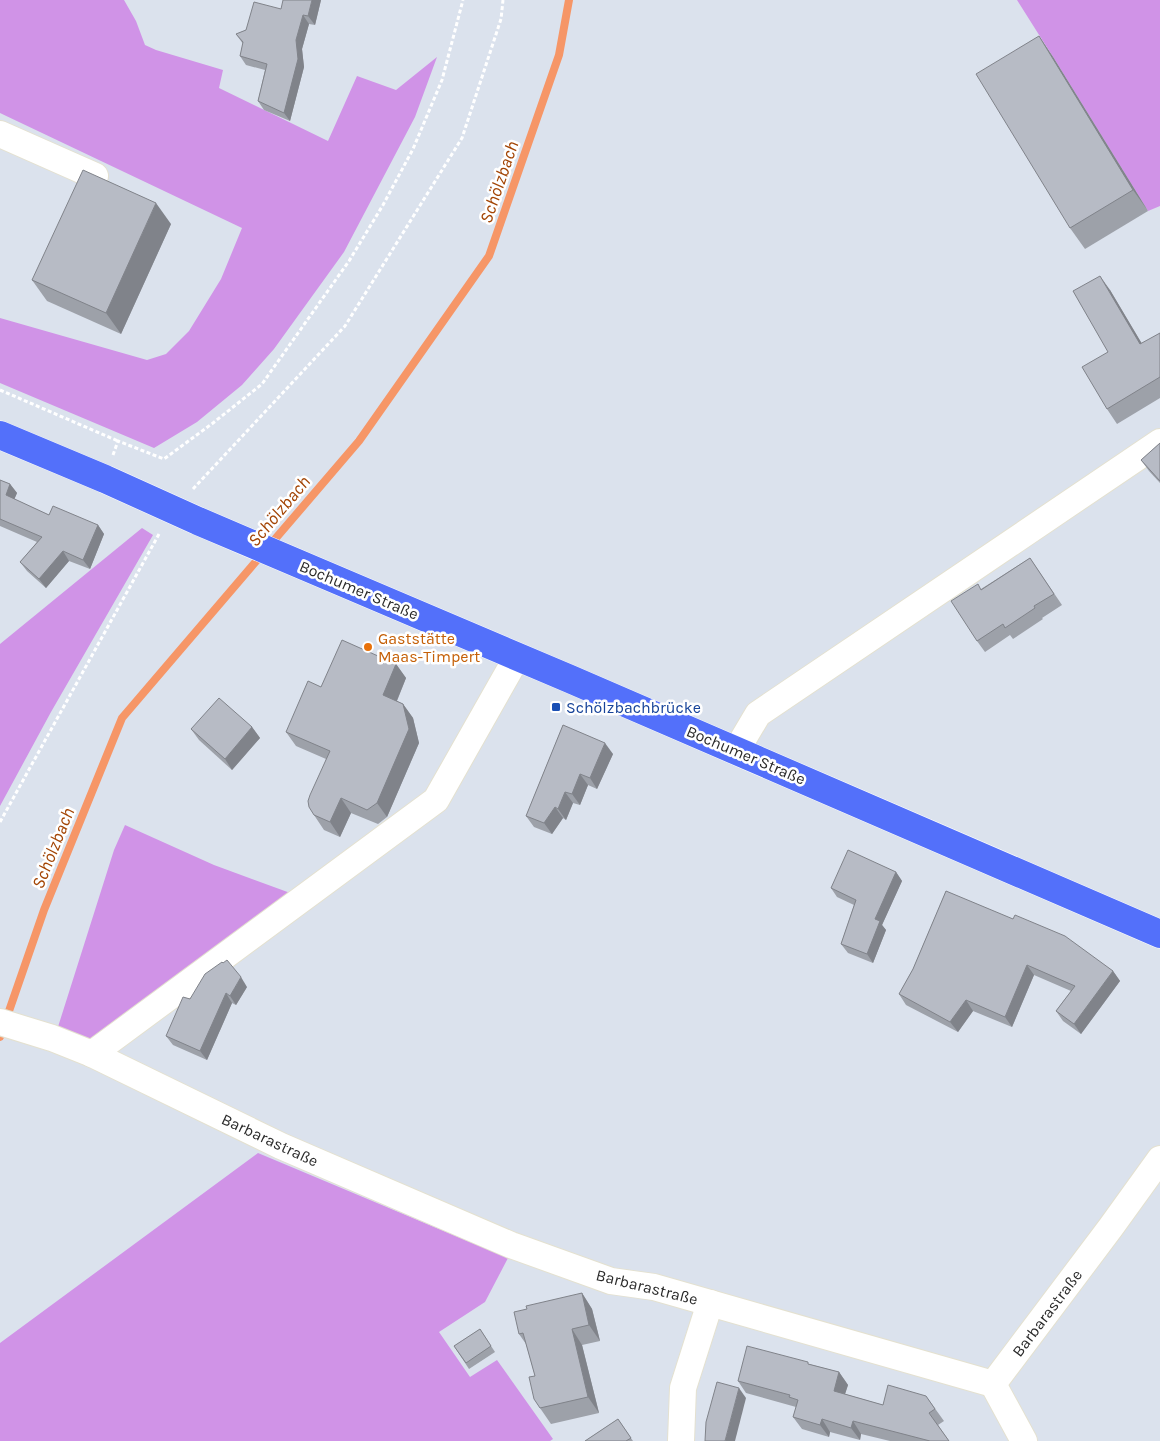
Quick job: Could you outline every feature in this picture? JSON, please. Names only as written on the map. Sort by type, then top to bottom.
[{"type":"main road","name":"Bochumer Straße","points":[[0,435],[105,479],[168,519],[198,521],[1160,934]]},
{"type":"street","points":[[0,134],[95,176]]},
{"type":"street","points":[[736,751],[758,714],[1160,442]]},
{"type":"street","points":[[92,1054],[436,800],[518,657]]},
{"type":"street","name":"Barbarastraße","points":[[0,1022],[52,1038],[92,1054],[281,1146],[511,1244],[611,1281],[654,1287],[993,1384],[1160,1159]]},
{"type":"street","points":[[681,1441],[683,1388],[710,1303]]},
{"type":"street","points":[[993,1384],[1024,1441]]},
{"type":"path","points":[[0,390],[164,459],[262,384],[349,261],[413,149],[442,80],[463,0]]},
{"type":"path","points":[[0,822],[168,519],[345,326],[462,138],[501,19],[502,0]]},
{"type":"path","points":[[105,479],[118,441]]},
{"type":"shaded area","points":[[0,0],[124,0],[136,21],[145,45],[223,70],[219,88],[328,141],[357,76],[396,90],[437,57],[415,117],[344,252],[274,349],[242,385],[197,422],[154,448],[0,383],[0,318],[147,360],[166,354],[189,331],[221,279],[242,228],[0,113]]},
{"type":"shaded area","points":[[1017,0],[1160,0],[1160,206],[1148,211]]},
{"type":"shaded area","points":[[142,528],[153,535],[51,712],[0,806],[0,644]]},
{"type":"shaded area","points":[[125,825],[214,865],[293,894],[94,1042],[57,1030],[114,850]]},
{"type":"shaded area","points":[[258,1153],[508,1258],[485,1302],[439,1332],[470,1377],[497,1360],[553,1439],[550,1441],[0,1441],[0,1343]]},
{"type":"building","points":[[283,0],[312,0],[308,16],[303,15],[296,40],[298,59],[284,113],[258,101],[267,64],[240,56],[243,42],[236,34],[246,30],[254,2],[281,9]]},
{"type":"building","points":[[1039,36],[1133,190],[1070,228],[976,74]]},
{"type":"building","points":[[83,170],[156,203],[106,313],[32,280]]},
{"type":"building","points":[[1100,276],[1140,344],[1160,333],[1160,377],[1107,409],[1082,367],[1108,352],[1073,291]]},
{"type":"building","points":[[1160,443],[1160,481],[1141,460]]},
{"type":"building","points":[[0,480],[10,484],[6,495],[49,515],[53,506],[98,525],[83,560],[63,551],[39,579],[20,562],[42,537],[0,519]]},
{"type":"building","points":[[1030,558],[1054,594],[1034,606],[1035,608],[1005,628],[1003,624],[977,641],[951,601],[978,584],[981,590]]},
{"type":"building","points":[[342,640],[396,664],[383,695],[403,704],[409,729],[377,803],[367,810],[341,798],[330,822],[314,815],[308,801],[330,751],[286,732],[308,681],[321,687]]},
{"type":"building","points":[[219,698],[252,727],[225,759],[191,729]]},
{"type":"building","points":[[563,725],[605,743],[590,778],[580,774],[572,794],[565,792],[558,809],[555,807],[544,823],[526,816]]},
{"type":"building","points":[[848,850],[896,872],[875,919],[880,921],[867,954],[841,944],[856,900],[831,888]]},
{"type":"building","points":[[946,891],[1013,919],[1015,915],[1065,936],[1113,971],[1074,1024],[1056,1011],[1075,986],[1027,965],[1005,1017],[966,1000],[950,1022],[899,994],[913,969]]},
{"type":"building","points":[[227,960],[241,977],[230,996],[226,993],[200,1051],[166,1036],[183,997],[190,999],[205,974]]},
{"type":"building","points":[[582,1293],[589,1325],[572,1329],[588,1397],[540,1408],[534,1399],[529,1377],[535,1376],[523,1333],[519,1334],[514,1312],[527,1309],[526,1306]]},
{"type":"building","points":[[480,1329],[491,1346],[466,1363],[454,1346]]},
{"type":"building","points":[[747,1346],[839,1372],[834,1391],[883,1405],[888,1385],[926,1396],[935,1409],[929,1413],[949,1441],[930,1441],[853,1421],[851,1428],[822,1419],[820,1425],[793,1417],[798,1400],[789,1397],[790,1395],[738,1381]]},
{"type":"building","points":[[717,1382],[739,1388],[725,1441],[705,1441],[706,1422]]},
{"type":"building","points":[[618,1419],[631,1438],[626,1441],[585,1441]]},
{"type":"waterway","name":"Schölzbach","points":[[0,1037],[44,910],[122,718],[359,441],[489,256],[559,55],[569,0]]},
{"type":"place","name":"Gaststätte Maas-Timpert","points":[[368,647]]},
{"type":"place","name":"Schölzbachbrücke","points":[[556,707]]}]
